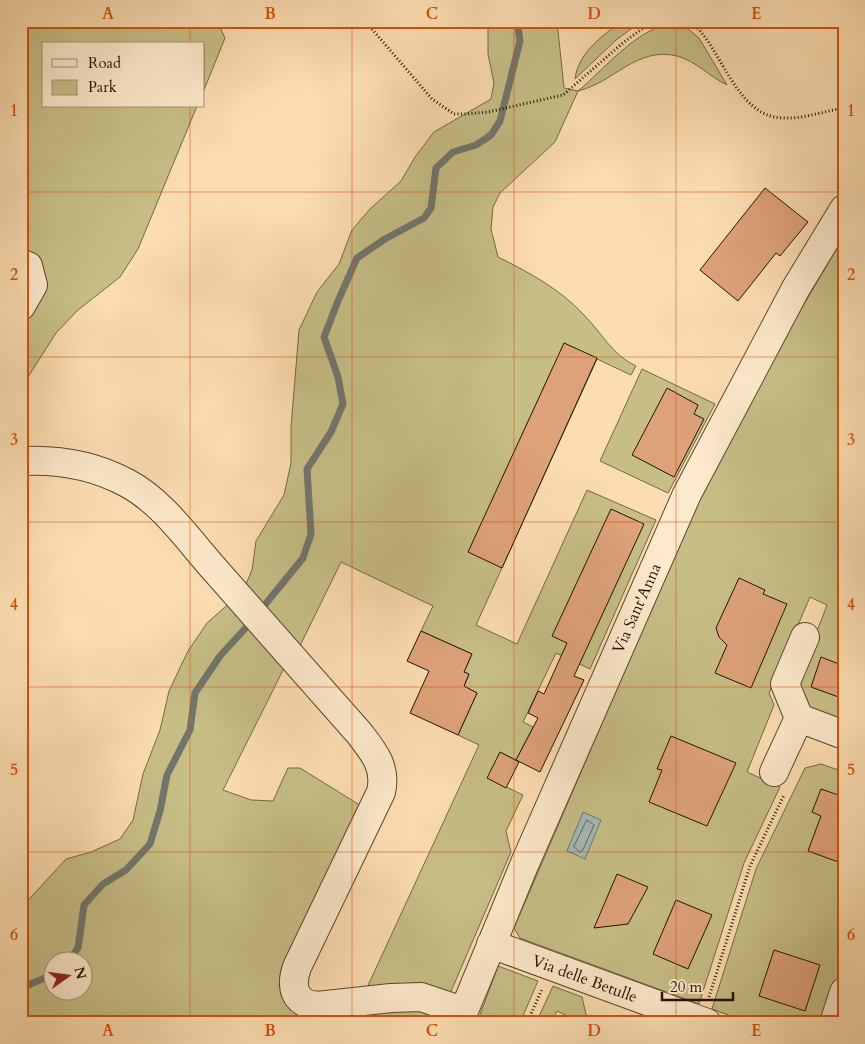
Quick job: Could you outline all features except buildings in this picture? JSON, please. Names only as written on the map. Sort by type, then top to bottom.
[{"type":"street","name":"Via Sant'Anna","points":[[461,1017],[686,494],[796,288],[844,209]]},
{"type":"street","points":[[21,461],[61,460],[75,463],[127,483],[145,495],[160,509],[236,594],[375,753],[382,774],[381,792],[297,967],[293,980],[295,994],[302,1002],[317,1006],[391,998],[421,997],[461,1017]]},
{"type":"street","points":[[781,779],[799,718],[786,684],[805,637]]},
{"type":"street","points":[[799,718],[844,734]]},
{"type":"street","name":"Via delle Betulle","points":[[491,944],[552,966],[706,1015]]},
{"type":"street","points":[[834,1023],[844,992]]},
{"type":"path","points":[[365,21],[432,99],[444,109],[454,114],[465,114],[488,112],[563,95],[630,37],[653,21]]},
{"type":"path","points":[[690,21],[702,32],[739,91],[762,112],[772,117],[792,118],[844,108]]},
{"type":"path","points":[[706,1015],[750,866],[781,779]]},
{"type":"path","points":[[527,1023],[552,966]]},
{"type":"green space","points":[[21,21],[143,21],[143,24],[148,21],[217,21],[225,38],[205,88],[205,42],[42,42],[42,108],[196,108],[138,249],[120,277],[78,310],[56,333],[21,388],[21,327],[44,284],[21,254]]},
{"type":"green space","points":[[488,21],[557,21],[564,88],[578,91],[555,142],[500,193],[493,207],[491,229],[498,257],[555,289],[575,306],[620,356],[636,366],[631,375],[597,359],[476,625],[517,644],[587,490],[656,520],[590,669],[556,653],[523,722],[533,727],[516,760],[500,752],[488,778],[523,795],[506,831],[511,852],[449,996],[365,992],[479,745],[458,735],[477,693],[464,686],[469,675],[464,672],[472,654],[421,631],[433,606],[341,562],[297,652],[243,591],[252,570],[256,541],[284,495],[291,463],[291,427],[299,330],[317,292],[339,264],[352,230],[370,209],[401,181],[415,157],[434,132],[491,99],[494,83],[488,54]]},
{"type":"green space","points":[[622,21],[642,21],[616,40],[575,79],[577,70],[586,53],[599,39]]},
{"type":"green space","points":[[682,24],[699,38],[727,85],[684,58],[663,54],[637,61],[603,81],[578,91],[626,47],[640,37],[654,29]]},
{"type":"green space","points":[[844,236],[844,721],[804,706],[796,686],[827,605],[810,597],[769,693],[774,705],[747,772],[780,787],[744,863],[699,1004],[520,938],[514,928],[703,488],[766,369]]},
{"type":"green space","points":[[642,369],[715,404],[668,493],[600,461]]},
{"type":"green space","points":[[232,601],[287,662],[223,790],[251,800],[273,801],[288,768],[300,768],[366,809],[287,994],[409,1004],[439,1016],[440,1023],[21,1023],[21,908],[66,859],[91,852],[120,839],[133,820],[143,774],[160,730],[169,691],[188,651],[207,623]]},
{"type":"green space","points":[[821,764],[844,772],[844,965],[825,1023],[750,1023],[712,1009],[756,869],[805,768]]},
{"type":"green space","points":[[498,966],[538,981],[520,1023],[477,1023]]},
{"type":"green space","points":[[553,986],[582,997],[588,1023],[582,1023],[557,1011],[551,1023],[536,1023]]},
{"type":"water","points":[[583,812],[601,820],[585,859],[567,851]]},
{"type":"waterway","points":[[259,612],[303,558],[311,534],[307,469],[331,432],[343,404],[338,377],[324,337],[338,301],[357,258],[385,239],[424,218],[431,208],[436,168],[453,152],[476,145],[491,135],[500,121],[520,41],[517,21]]},
{"type":"waterway","points":[[75,952],[78,948],[84,905],[103,884],[126,870],[150,844],[160,811],[167,775],[190,730],[195,693],[220,656],[252,621]]},
{"type":"waterway","points":[[21,988],[42,979]]}]
